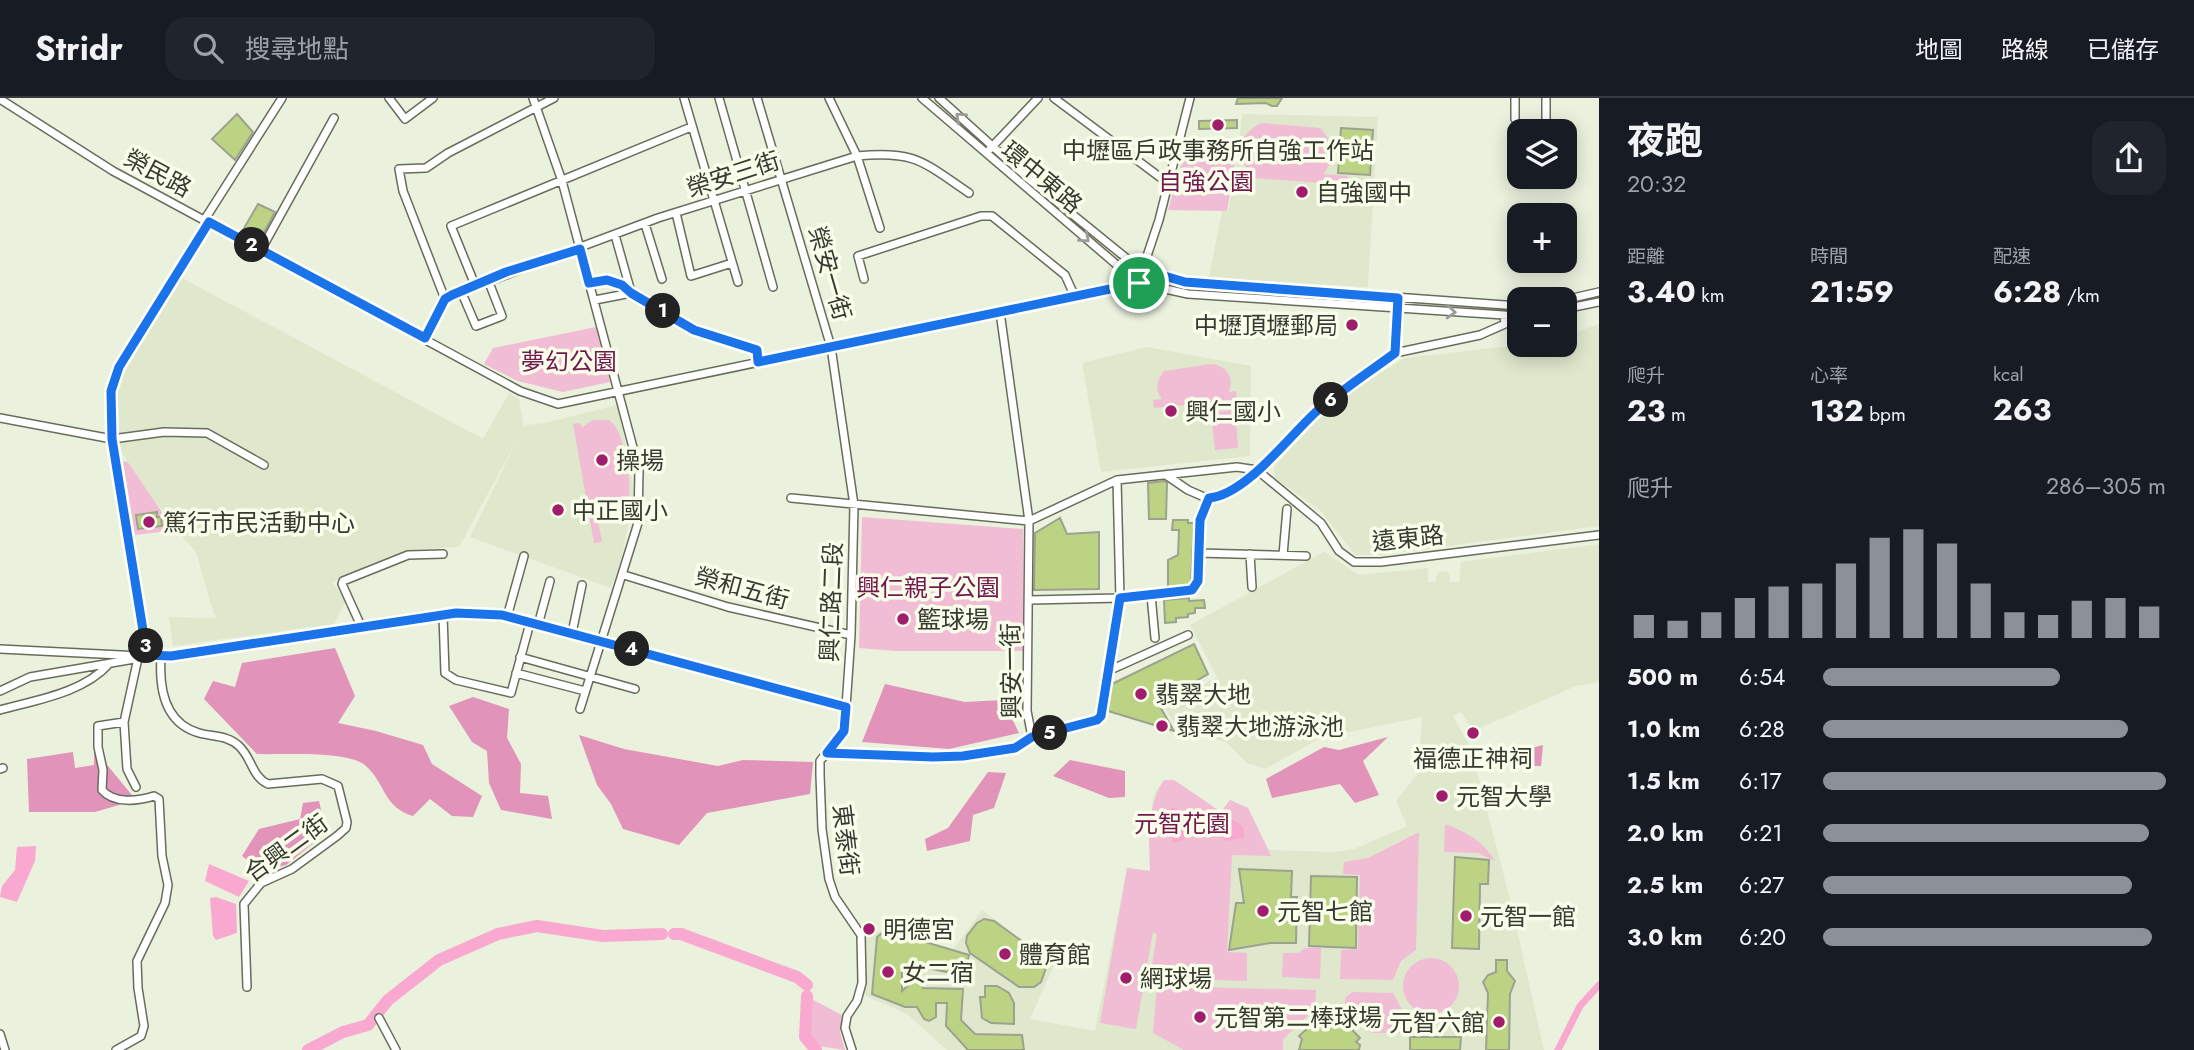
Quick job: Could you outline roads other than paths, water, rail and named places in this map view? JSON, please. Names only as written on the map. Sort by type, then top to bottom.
[{"type":"street","points":[[0,691],[30,677],[147,655],[112,439],[111,391],[119,367],[209,222],[205,219],[282,98]]},
{"type":"street","points":[[388,98],[405,119],[433,98]]},
{"type":"street","points":[[425,338],[445,299],[399,169],[426,168],[535,102],[554,98]]},
{"type":"street","points":[[684,98],[738,282]]},
{"type":"street","points":[[719,98],[773,287]]},
{"type":"street","name":"榮安一街","points":[[757,98],[831,347],[854,505]]},
{"type":"street","points":[[829,98],[857,156],[880,228]]},
{"type":"street","name":"環中東路","points":[[922,98],[1139,283]]},
{"type":"street","name":"環中東路","points":[[939,98],[1101,238],[1144,270]]},
{"type":"street","points":[[985,154],[1038,98]]},
{"type":"street","points":[[1054,98],[1169,184]]},
{"type":"street","points":[[1139,283],[1191,98]]},
{"type":"street","points":[[1515,98],[1515,119]]},
{"type":"street","points":[[1546,98],[1546,119]]},
{"type":"street","name":"榮民路","points":[[0,99],[113,171],[520,391],[546,402],[567,404],[620,390],[1139,283],[1188,294],[1507,315]]},
{"type":"street","points":[[535,102],[562,181],[620,390],[639,470],[638,523],[624,575],[579,709]]},
{"type":"street","points":[[261,250],[334,118]]},
{"type":"street","points":[[475,285],[451,226],[691,127]]},
{"type":"street","name":"榮安三街","points":[[445,299],[506,272],[580,249],[676,213],[857,156],[890,153],[915,159],[969,193]]},
{"type":"street","points":[[676,213],[691,275],[732,263]]},
{"type":"street","points":[[864,279],[858,256],[981,216],[992,216],[1065,275],[1074,297]]},
{"type":"street","points":[[645,224],[662,279]]},
{"type":"street","points":[[615,235],[631,293]]},
{"type":"street","points":[[1144,270],[1185,282],[1507,305]]},
{"type":"street","points":[[461,291],[476,326],[502,316],[488,280]]},
{"type":"street","points":[[589,283],[607,280],[622,285],[694,330],[757,350],[758,362]]},
{"type":"street","points":[[1577,297],[1599,292]]},
{"type":"street","points":[[595,300],[631,293]]},
{"type":"street","points":[[1395,353],[1398,298]]},
{"type":"street","points":[[1577,306],[1599,302]]},
{"type":"street","name":"興安一街","points":[[1000,312],[1028,521],[1030,600],[1027,711],[1032,737]]},
{"type":"street","points":[[1166,475],[1188,490],[1209,498],[1224,496],[1257,470],[1322,408],[1395,353],[1479,335],[1504,324],[1504,315]]},
{"type":"street","points":[[0,418],[112,439],[164,432],[207,433],[264,465]]},
{"type":"street","points":[[791,498],[1028,521],[1116,480],[1237,467],[1257,470]]},
{"type":"street","name":"遠東路","points":[[1257,470],[1321,523],[1332,543],[1354,562],[1407,559],[1599,535]]},
{"type":"street","points":[[827,753],[963,756],[1015,748],[1032,737],[1093,723],[1101,716],[1120,598],[1116,480]]},
{"type":"street","points":[[1030,600],[1120,598],[1192,590],[1198,581],[1200,520],[1209,498]]},
{"type":"street","name":"興仁路二段","points":[[0,649],[161,657],[361,626],[478,613],[508,617],[572,633],[846,707],[851,635],[854,505]]},
{"type":"street","points":[[1283,555],[1287,509]]},
{"type":"street","points":[[1199,553],[1306,556]]},
{"type":"street","points":[[361,626],[342,584],[344,581],[408,555],[443,554]]},
{"type":"street","points":[[1250,554],[1252,587]]},
{"type":"street","points":[[508,617],[524,556]]},
{"type":"street","name":"榮和五街","points":[[624,575],[728,607],[851,635]]},
{"type":"street","points":[[443,615],[445,673],[456,680],[511,692],[520,657],[550,581]]},
{"type":"street","points":[[572,633],[582,585]]},
{"type":"street","points":[[1151,595],[1155,638]]},
{"type":"street","points":[[1108,671],[1188,635]]},
{"type":"street","name":"合興二街","points":[[161,657],[160,677],[166,706],[187,728],[226,737],[233,742],[246,754],[260,781],[268,784],[322,779],[338,786],[346,828],[292,869],[261,883],[244,904],[247,988]]},
{"type":"street","points":[[520,657],[635,689]]},
{"type":"street","points":[[136,788],[127,769],[124,722],[138,658]]},
{"type":"street","points":[[0,710],[71,689],[109,664]]},
{"type":"street","points":[[516,673],[585,691]]},
{"type":"street","name":"東泰街","points":[[846,707],[844,731],[820,761],[820,775],[825,863],[835,897],[861,935],[862,984],[857,1001],[846,1016],[845,1028],[852,1048]]},
{"type":"street","points":[[116,1050],[141,1036],[144,1026],[137,961],[165,903],[168,885],[162,856],[159,799],[154,796],[140,800],[115,799],[102,789],[103,770],[98,747],[98,726],[124,722]]},
{"type":"street","points":[[379,1018],[396,1050]]},
{"type":"street","points":[[0,1034],[5,1050]]},
{"type":"waterway","points":[[308,1050],[343,1032],[368,1025],[388,1000],[439,960],[498,934],[537,926],[603,936],[662,934]]},
{"type":"waterway","points":[[674,934],[681,934],[797,977],[807,985]]},
{"type":"waterway","points":[[1558,1050],[1580,1006],[1599,985]]},
{"type":"waterway","points":[[807,996],[805,1037],[816,1050]]},
{"type":"place","name":"中壢區戶政事務所自強工作站","points":[[1218,125]]},
{"type":"place","name":"自強國中","points":[[1302,192]]},
{"type":"place","name":"中壢頂壢郵局","points":[[1352,325]]},
{"type":"place","name":"興仁國小","points":[[1171,411]]},
{"type":"place","name":"操場","points":[[602,460]]},
{"type":"place","name":"中正國小","points":[[558,510]]},
{"type":"place","name":"篤行市民活動中心","points":[[149,522]]},
{"type":"place","name":"籃球場","points":[[903,619]]},
{"type":"place","name":"翡翠大地","points":[[1141,694]]},
{"type":"place","name":"翡翠大地游泳池","points":[[1162,726]]},
{"type":"place","name":"福德正神祠","points":[[1473,733]]},
{"type":"place","name":"元智大學","points":[[1442,796]]},
{"type":"place","name":"元智七館","points":[[1263,911]]},
{"type":"place","name":"元智一館","points":[[1466,916]]},
{"type":"place","name":"明德宮","points":[[869,929]]},
{"type":"place","name":"體育館","points":[[1005,954]]},
{"type":"place","name":"女二宿","points":[[888,972]]},
{"type":"place","name":"網球場","points":[[1126,978]]},
{"type":"place","name":"元智第二棒球場","points":[[1200,1017]]},
{"type":"place","name":"元智六館","points":[[1499,1022]]},
{"type":"park label","name":"自強公園","points":[[1206,181]]},
{"type":"park label","name":"夢幻公園","points":[[569,361]]},
{"type":"park label","name":"興仁親子公園","points":[[928,587]]},
{"type":"park label","name":"元智花園","points":[[1182,823]]}]
